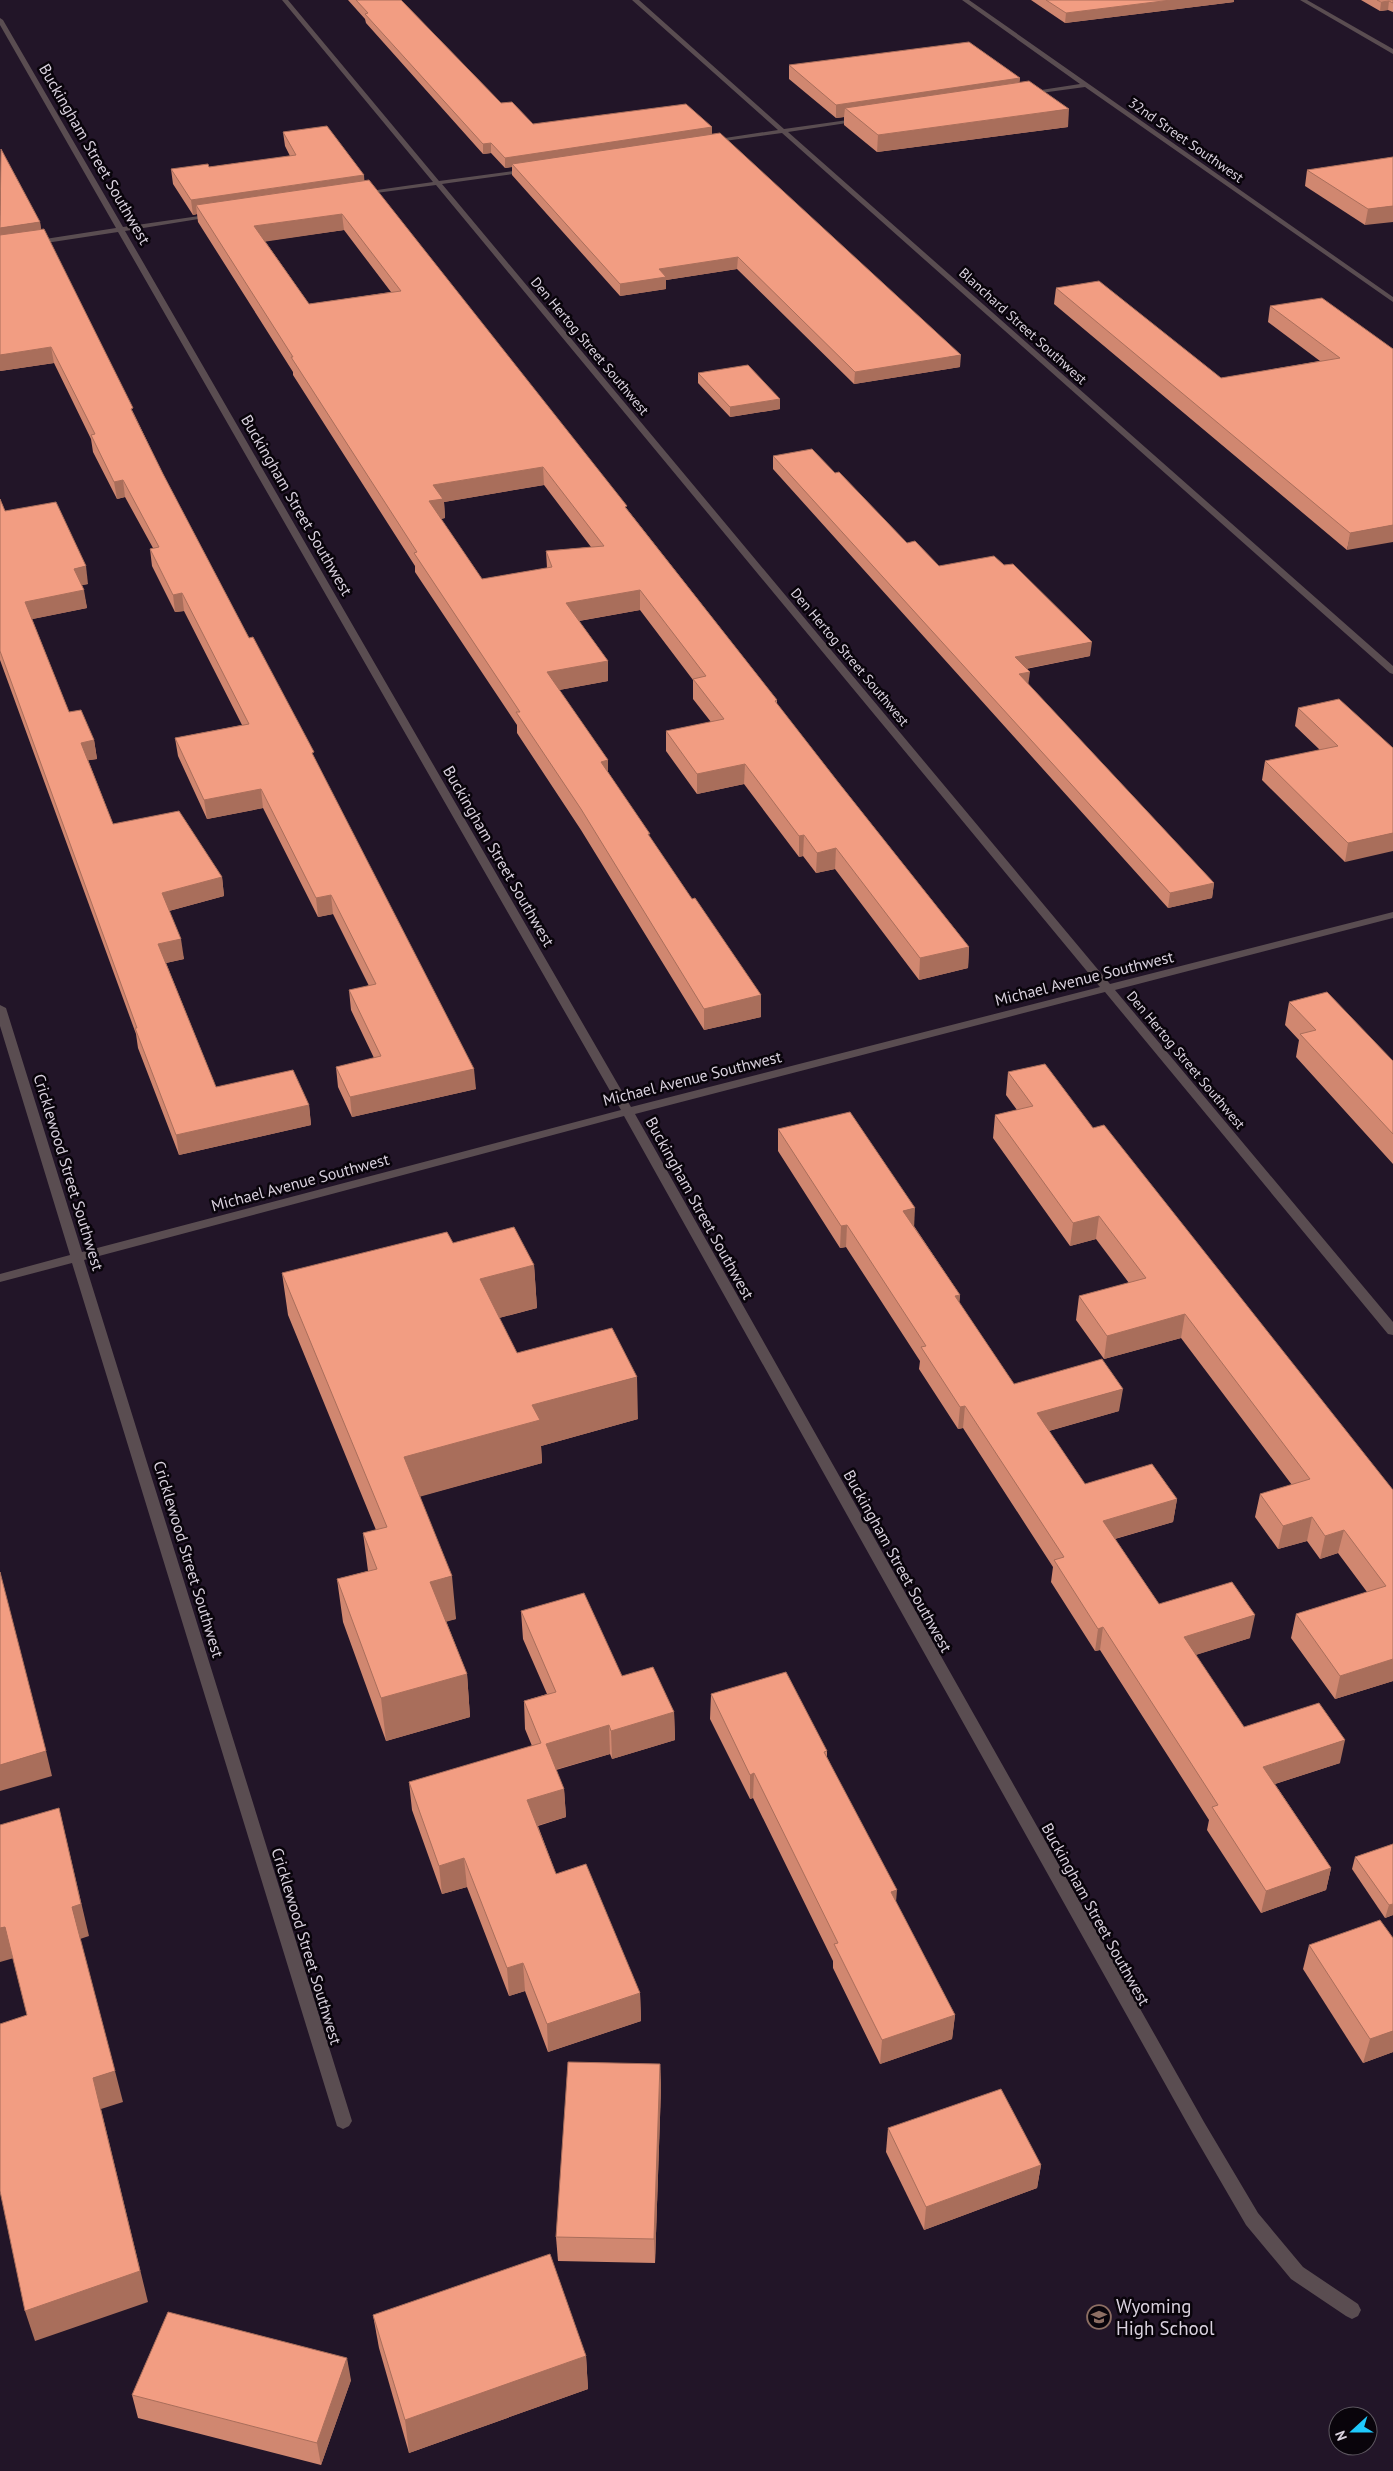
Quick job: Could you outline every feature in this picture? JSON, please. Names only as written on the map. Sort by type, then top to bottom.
[{"type":"street","name":"Den Hertog Street Southwest","points":[[285,0],[1393,1331]]},
{"type":"street","name":"Blanchard Street Southwest","points":[[635,0],[1393,671]]},
{"type":"street","name":"32nd Street Southwest","points":[[965,0],[1393,300]]},
{"type":"street","points":[[1303,0],[1393,52]]},
{"type":"street","name":"Buckingham Street Southwest","points":[[0,20],[627,1112],[1198,2128],[1252,2218],[1297,2273],[1352,2310]]},
{"type":"street","points":[[1018,96],[1086,85]]},
{"type":"street","points":[[706,143],[873,118]]},
{"type":"street","points":[[358,195],[532,169]]},
{"type":"street","points":[[0,248],[220,215]]},
{"type":"street","name":"Michael Avenue Southwest","points":[[0,1278],[627,1112],[1393,915]]},
{"type":"street","name":"Cricklewood Street Southwest","points":[[0,1008],[76,1258],[126,1411],[343,2121]]},
{"type":"building","points":[[356,0],[401,0],[501,103],[512,102],[533,124],[686,104],[712,127],[505,158],[491,143],[483,144],[365,14],[368,13]]},
{"type":"building","points":[[1046,0],[1171,0],[1066,13]]},
{"type":"building","points":[[1377,0],[1393,0],[1393,3],[1389,1],[1381,2]]},
{"type":"building","points":[[969,42],[1020,78],[836,105],[789,65]]},
{"type":"building","points":[[1029,81],[1069,109],[878,135],[845,108]]},
{"type":"building","points":[[327,126],[364,175],[191,200],[171,169],[208,164],[209,167],[296,155],[283,132]]},
{"type":"building","points":[[720,133],[961,355],[855,372],[738,257],[659,269],[666,277],[620,284],[512,164]]},
{"type":"building","points":[[1,149],[40,222],[0,228]]},
{"type":"building","points":[[1393,157],[1393,206],[1368,209],[1307,170]]},
{"type":"building","points":[[369,180],[627,506],[625,507],[777,700],[775,701],[969,947],[920,958],[836,848],[817,853],[804,835],[799,836],[745,764],[697,774],[666,731],[724,719],[693,679],[706,676],[640,590],[566,603],[608,661],[547,672],[608,760],[601,762],[650,834],[648,834],[692,899],[695,898],[761,995],[704,1009],[581,809],[516,712],[520,712],[414,553],[417,552],[291,357],[293,357],[196,205]],"holes":[[[342,214],[401,291],[309,304],[254,226]],[[543,467],[604,546],[546,551],[552,567],[482,579],[429,501],[443,499],[433,485]]]},
{"type":"building","points":[[44,229],[133,408],[131,409],[163,474],[249,638],[253,637],[314,752],[312,753],[474,1069],[350,1097],[336,1067],[381,1056],[349,990],[376,984],[331,895],[316,898],[261,789],[204,800],[175,738],[249,724],[182,593],[173,595],[150,549],[159,547],[123,480],[114,482],[91,435],[95,434],[51,347],[0,355],[0,235]]},
{"type":"building","points":[[1099,281],[1221,378],[1340,358],[1270,306],[1322,298],[1393,349],[1393,525],[1350,533],[1056,288]]},
{"type":"building","points":[[748,365],[780,399],[730,407],[698,373]]},
{"type":"building","points":[[812,449],[835,473],[839,472],[907,543],[915,541],[939,566],[994,556],[1004,565],[1013,564],[1092,642],[1015,657],[1030,672],[1019,674],[1214,883],[1170,893],[773,456]]},
{"type":"building","points":[[0,499],[5,511],[56,502],[86,566],[74,569],[84,590],[25,602],[69,712],[81,710],[94,740],[81,743],[113,824],[179,811],[222,877],[162,893],[181,939],[158,944],[216,1087],[293,1070],[309,1105],[176,1135],[135,1028],[137,1028],[0,651]]},
{"type":"building","points":[[1339,699],[1393,748],[1393,833],[1348,843],[1265,761],[1338,746],[1298,708]]},
{"type":"building","points":[[1327,992],[1393,1061],[1393,1134],[1300,1034],[1316,1030],[1289,1002]]},
{"type":"building","points":[[1045,1064],[1093,1128],[1104,1125],[1393,1490],[1393,1659],[1340,1676],[1296,1614],[1386,1586],[1344,1530],[1325,1536],[1312,1517],[1283,1526],[1260,1494],[1310,1479],[1185,1314],[1107,1336],[1079,1296],[1146,1278],[1099,1216],[1073,1223],[995,1115],[1033,1106],[1008,1072]]},
{"type":"building","points":[[850,1112],[915,1208],[903,1211],[960,1295],[955,1296],[1014,1384],[1102,1359],[1123,1389],[1037,1413],[1085,1484],[1152,1464],[1177,1499],[1103,1521],[1159,1604],[1232,1582],[1255,1615],[1184,1637],[1244,1727],[1319,1703],[1345,1740],[1263,1767],[1331,1868],[1266,1891],[1212,1807],[1218,1805],[1103,1627],[1098,1629],[1054,1560],[1064,1557],[965,1406],[960,1407],[921,1347],[926,1346],[847,1225],[841,1226],[778,1129]]},
{"type":"building","points":[[514,1227],[534,1265],[480,1279],[517,1353],[612,1328],[637,1377],[532,1405],[540,1420],[404,1457],[452,1576],[430,1582],[467,1674],[381,1698],[337,1579],[377,1569],[363,1533],[387,1527],[282,1273],[447,1232],[453,1243]]},
{"type":"building","points":[[0,1572],[46,1751],[0,1765]]},
{"type":"building","points":[[584,1593],[622,1676],[653,1667],[674,1712],[611,1731],[609,1725],[546,1744],[564,1789],[527,1800],[556,1874],[586,1864],[640,1993],[547,2024],[523,1963],[507,1968],[464,1858],[439,1866],[409,1782],[541,1743],[524,1701],[556,1692],[521,1611]]},
{"type":"building","points":[[786,1672],[827,1751],[824,1752],[897,1890],[891,1892],[955,2015],[882,2040],[834,1944],[838,1943],[754,1773],[750,1775],[711,1694]]},
{"type":"building","points":[[59,1808],[81,1904],[72,1907],[115,2071],[93,2078],[140,2271],[25,2311],[0,2191],[0,2024],[27,2015],[5,1927],[0,1928],[0,1825]]},
{"type":"building","points":[[1393,1844],[1393,1904],[1389,1905],[1355,1857]]},
{"type":"building","points":[[1380,1920],[1393,1938],[1393,2031],[1370,2039],[1309,1945]]},
{"type":"building","points":[[568,2062],[660,2064],[654,2239],[556,2237]]},
{"type":"building","points":[[1001,2089],[1041,2165],[926,2207],[888,2128]]},
{"type":"building","points":[[550,2254],[586,2356],[405,2420],[373,2315]]},
{"type":"building","points":[[168,2312],[347,2358],[317,2443],[132,2395]]},
{"type":"place","name":"Wyoming High School","points":[[1099,2317]]}]
